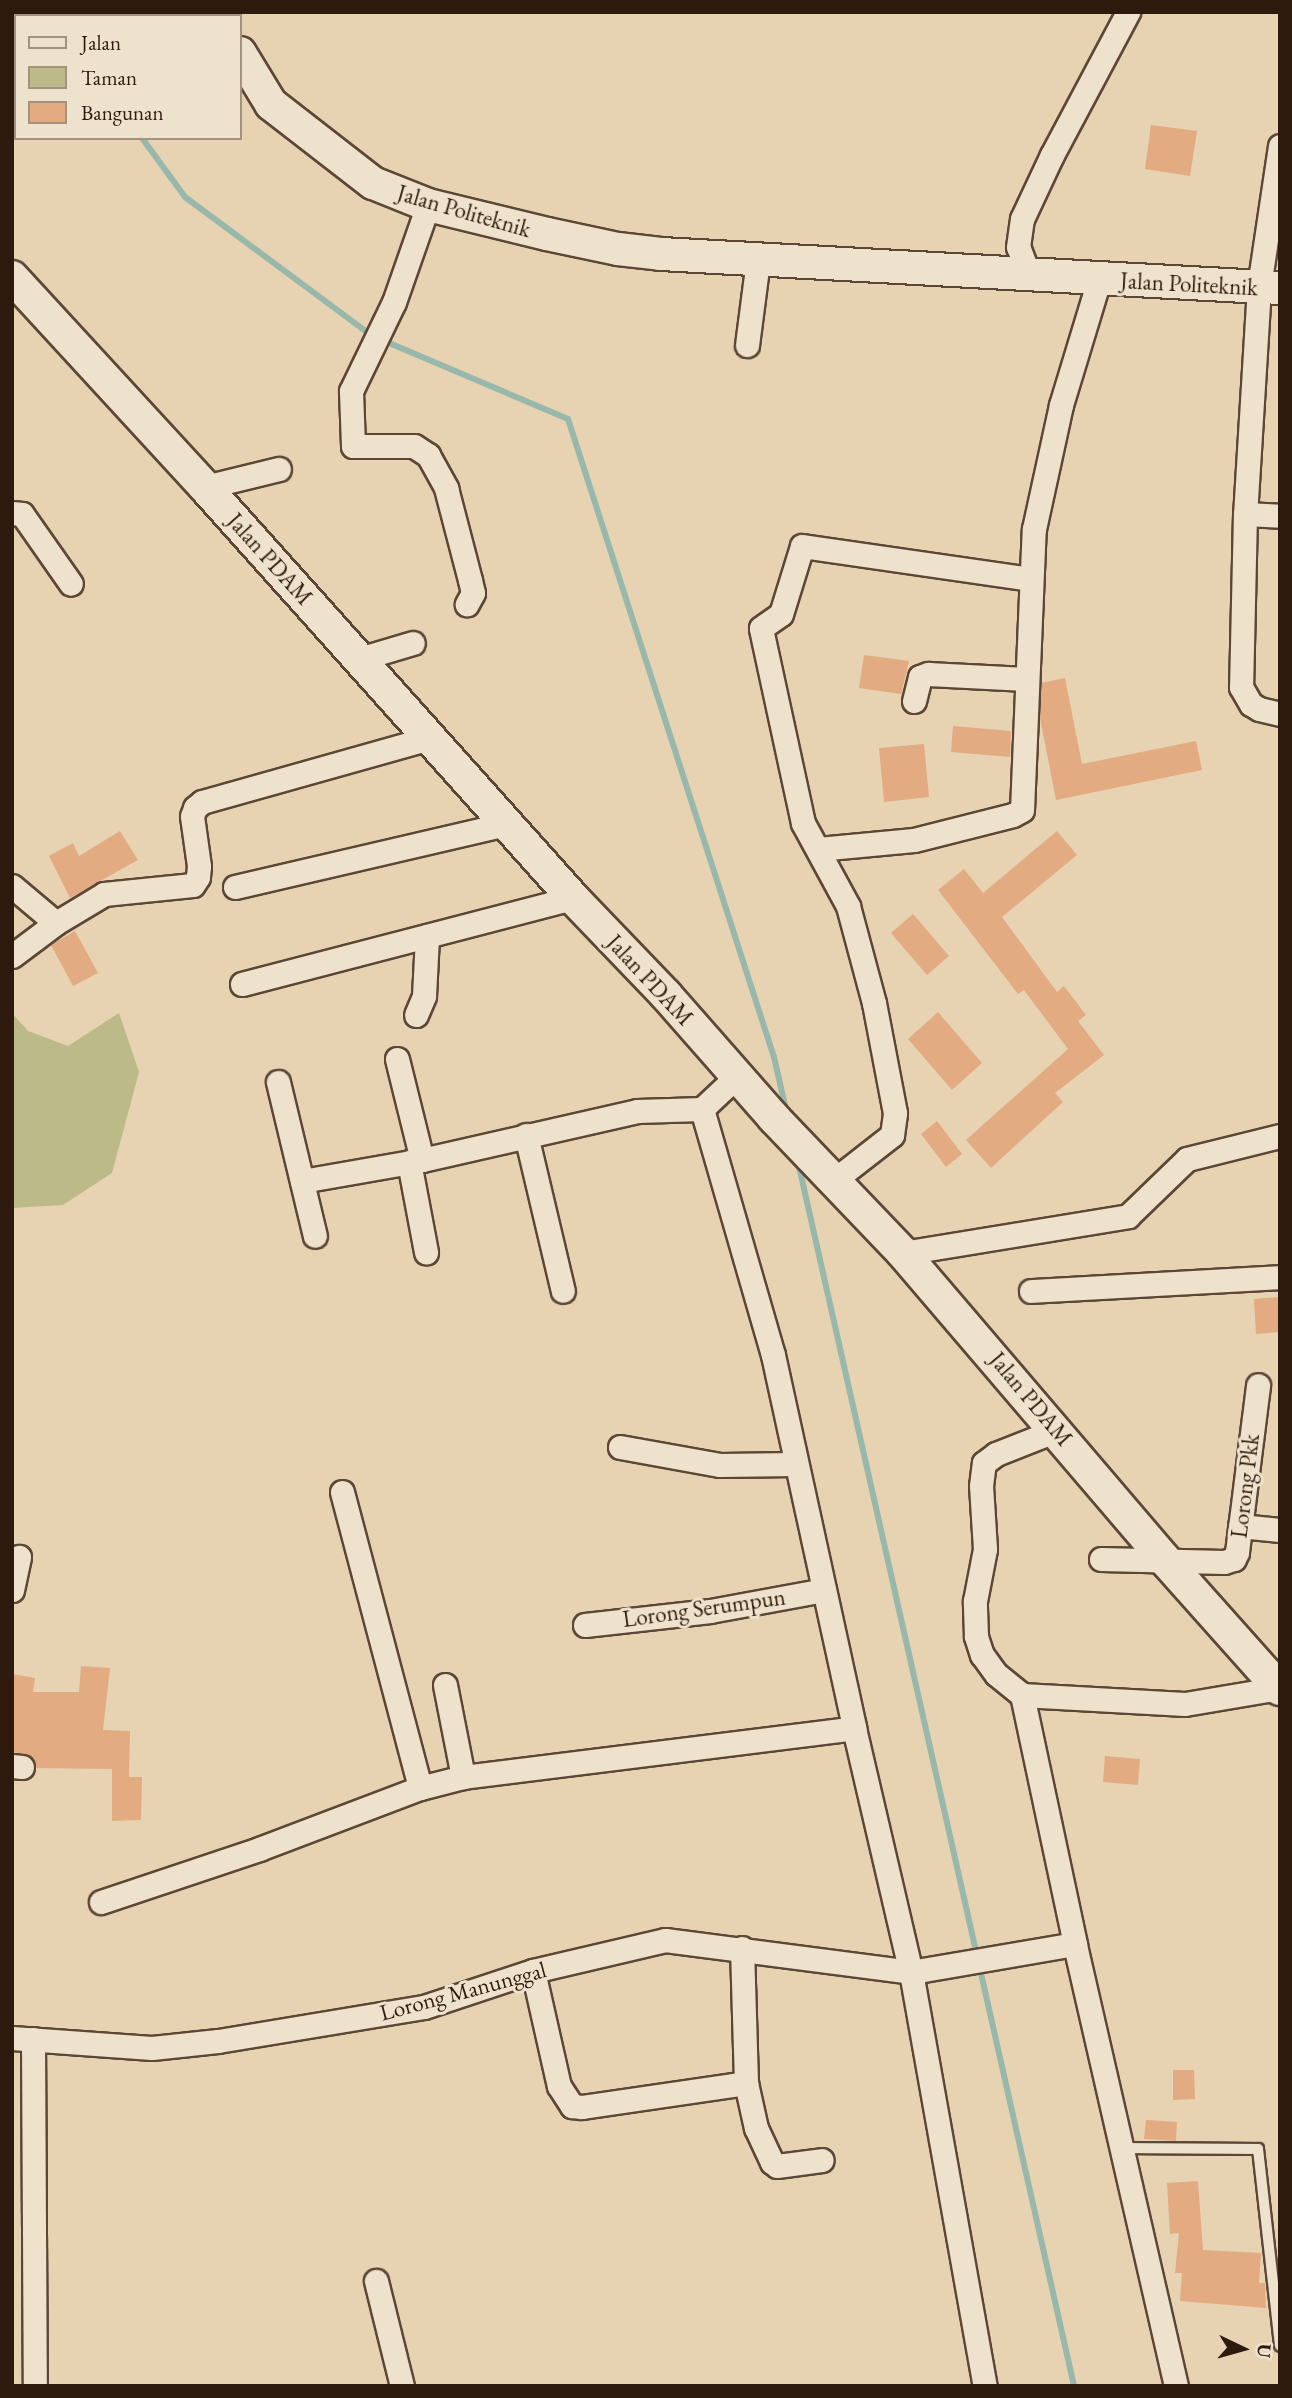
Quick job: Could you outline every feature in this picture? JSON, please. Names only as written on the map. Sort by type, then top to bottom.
[{"type":"street","points":[[1029,275],[1018,247],[1022,219],[1057,144],[1128,12]]},
{"type":"street","name":"Jalan Politeknik","points":[[242,56],[271,104],[373,183],[428,205],[618,249],[758,260],[1269,288]]},
{"type":"street","points":[[1280,146],[1269,288],[1245,514],[1241,687],[1251,704],[1259,709],[1280,714]]},
{"type":"street","points":[[428,205],[394,302],[356,378],[350,397],[354,446],[414,446],[428,455],[446,488],[473,593],[467,604]]},
{"type":"street","points":[[747,345],[758,260]]},
{"type":"street","name":"Jalan PDAM","points":[[12,277],[205,487],[505,824],[666,995],[774,1118],[903,1252],[1165,1560],[1280,1689]]},
{"type":"street","points":[[818,849],[914,840],[1019,813],[1024,802],[1026,680],[1034,529],[1056,430],[1099,280]]},
{"type":"street","points":[[205,487],[279,469]]},
{"type":"street","points":[[12,513],[22,514],[71,584]]},
{"type":"street","points":[[1245,514],[1280,516]]},
{"type":"street","points":[[825,1172],[883,1145],[892,1135],[896,1122],[874,1003],[848,906],[803,822],[761,628],[781,614],[801,547],[1031,579]]},
{"type":"street","points":[[359,659],[413,643]]},
{"type":"street","points":[[914,701],[920,677],[928,674],[1026,680]]},
{"type":"street","points":[[12,956],[56,923],[97,897],[112,891],[193,885],[198,877],[199,866],[192,816],[195,808],[202,802],[429,738]]},
{"type":"street","points":[[234,887],[505,824]]},
{"type":"street","points":[[12,886],[56,923]]},
{"type":"street","points":[[242,984],[573,898]]},
{"type":"street","points":[[416,1015],[425,989],[427,936]]},
{"type":"street","points":[[397,1059],[416,1161],[426,1252]]},
{"type":"street","points":[[302,1181],[416,1161],[637,1111],[702,1109],[737,1076]]},
{"type":"street","points":[[278,1082],[315,1236]]},
{"type":"street","points":[[702,1109],[773,1355],[853,1728],[911,1972],[985,2386]]},
{"type":"street","points":[[526,1135],[563,1291]]},
{"type":"street","points":[[903,1252],[1128,1216],[1187,1159],[1280,1136]]},
{"type":"street","points":[[1031,1291],[1280,1277]]},
{"type":"street","name":"Lorong Pkk","points":[[1165,1560],[1231,1561],[1237,1552],[1258,1385]]},
{"type":"street","points":[[1057,1430],[996,1454],[984,1463],[981,1486],[985,1549],[975,1601],[976,1636],[982,1655],[996,1674],[1022,1695],[1185,1704],[1280,1689]]},
{"type":"street","points":[[620,1447],[720,1465],[795,1464]]},
{"type":"street","points":[[342,1492],[419,1788]]},
{"type":"street","points":[[1240,1526],[1280,1530]]},
{"type":"street","points":[[12,1590],[19,1557]]},
{"type":"street","points":[[1101,1559],[1165,1560]]},
{"type":"street","name":"Lorong Serumpun","points":[[585,1625],[710,1611],[824,1590]]},
{"type":"street","points":[[445,1685],[463,1776]]},
{"type":"street","points":[[1022,1695],[1075,1944],[1176,2386]]},
{"type":"street","points":[[101,1902],[259,1849],[419,1788],[463,1776],[853,1728]]},
{"type":"street","name":"Lorong Manunggal","points":[[22,2039],[152,2048],[218,2041],[424,2007],[534,1971],[665,1940],[911,1972],[1075,1944]]},
{"type":"street","points":[[742,1948],[746,2083],[756,2128],[772,2162],[782,2167],[822,2160]]},
{"type":"street","points":[[534,1971],[559,2086],[572,2106],[594,2106],[746,2083]]},
{"type":"street","points":[[22,2039],[34,2386]]},
{"type":"street","points":[[376,2281],[402,2386]]},
{"type":"lane","points":[[1121,2148],[1258,2149],[1280,2346]]},
{"type":"green space","points":[[12,1013],[28,1031],[68,1046],[119,1013],[139,1072],[112,1173],[63,1205],[12,1208]]},
{"type":"building","points":[[1151,125],[1197,131],[1190,176],[1145,169]]},
{"type":"building","points":[[864,655],[909,661],[901,694],[859,688]]},
{"type":"building","points":[[1065,678],[1082,764],[1196,741],[1202,770],[1056,800],[1040,718],[1041,683]]},
{"type":"building","points":[[953,726],[1011,731],[1010,757],[951,752]]},
{"type":"building","points":[[924,744],[929,797],[884,802],[879,748]]},
{"type":"building","points":[[120,831],[138,860],[70,898],[49,856],[73,843],[79,856]]},
{"type":"building","points":[[1057,831],[1077,855],[1002,917],[1057,992],[1064,986],[1086,1015],[1078,1021],[1104,1055],[1055,1093],[1063,1102],[991,1168],[966,1140],[1068,1049],[1024,990],[1018,994],[938,890],[964,869],[983,893]]},
{"type":"building","points":[[913,914],[949,956],[927,975],[891,933]]},
{"type":"building","points":[[75,931],[98,973],[73,986],[51,945]]},
{"type":"building","points":[[938,1012],[982,1063],[952,1090],[908,1039]]},
{"type":"building","points":[[937,1121],[962,1154],[946,1167],[921,1134]]},
{"type":"building","points":[[1280,1297],[1280,1332],[1256,1334],[1254,1299]]},
{"type":"building","points":[[81,1666],[110,1668],[103,1730],[130,1731],[129,1777],[142,1777],[141,1820],[112,1821],[112,1769],[36,1768],[30,1755],[12,1752],[12,1674],[35,1678],[33,1692],[79,1692]]},
{"type":"building","points":[[1105,1756],[1140,1759],[1138,1785],[1103,1782]]},
{"type":"building","points":[[1173,2070],[1194,2070],[1195,2099],[1173,2100]]},
{"type":"building","points":[[1146,2120],[1177,2122],[1176,2141],[1144,2139]]},
{"type":"building","points":[[1198,2181],[1203,2250],[1261,2253],[1259,2283],[1265,2283],[1266,2308],[1180,2301],[1182,2273],[1175,2273],[1179,2233],[1170,2234],[1167,2183]]},
{"type":"waterway","points":[[143,140],[185,197],[372,336]]},
{"type":"waterway","points":[[382,340],[568,419],[774,1057],[787,1114]]},
{"type":"waterway","points":[[798,1162],[1074,2386]]}]
